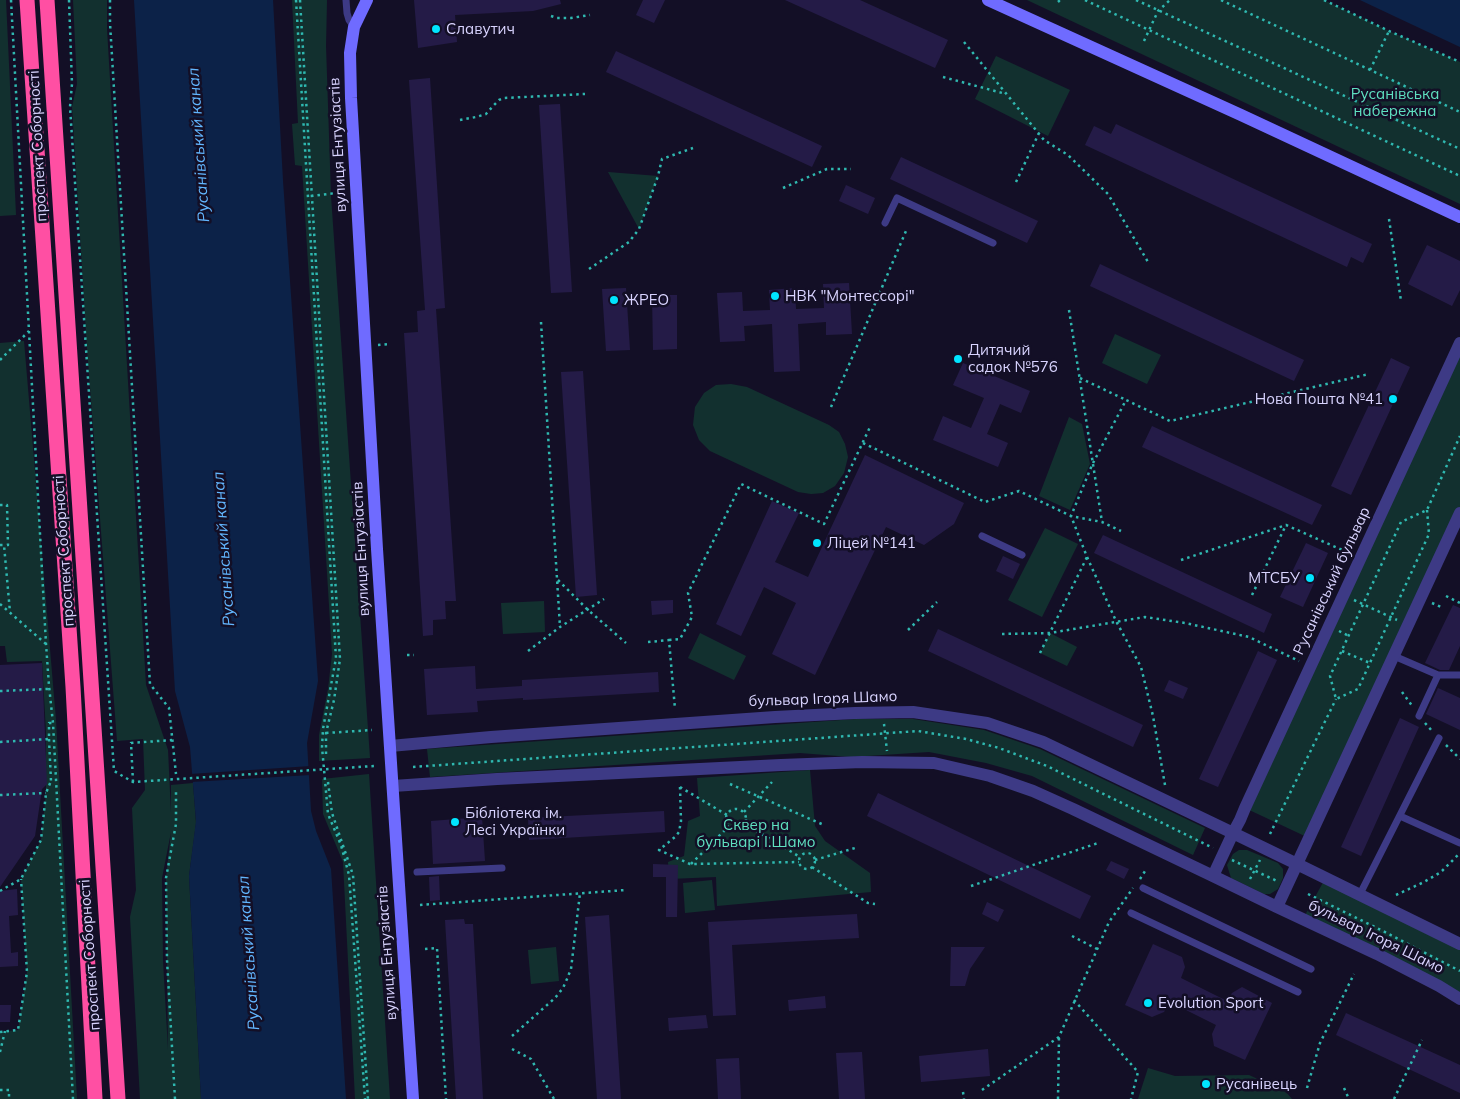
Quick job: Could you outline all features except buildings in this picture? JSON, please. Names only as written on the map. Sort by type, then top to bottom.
[{"type":"highway","name":"проспект Соборності","points":[[27,0],[73,687],[95,1099]]},
{"type":"highway","name":"проспект Соборності","points":[[47,0],[118,1099]]},
{"type":"street","name":"вулиця Ентузіастів","points":[[367,0],[354,27],[350,53],[351,98],[377,549],[413,1099]]},
{"type":"street","points":[[988,0],[1460,217]]},
{"type":"street","name":"Русанівський бульвар","points":[[1213,876],[1460,343]]},
{"type":"street","points":[[1277,907],[1460,513]]},
{"type":"street","name":"бульвар Ігоря Шамо","points":[[390,746],[500,736],[775,717],[883,712],[912,712],[987,724],[1043,742],[1460,944]]},
{"type":"street","points":[[393,786],[781,765],[862,762],[934,763],[990,776],[1033,791],[1213,876]]},
{"type":"street","name":"бульвар Ігоря Шамо","points":[[1213,876],[1377,954],[1460,999]]},
{"type":"lane","points":[[346,0],[349,20],[354,27]]},
{"type":"lane","points":[[885,223],[897,198],[993,243]]},
{"type":"lane","points":[[982,536],[1022,556]]},
{"type":"lane","points":[[1394,656],[1438,676],[1460,675]]},
{"type":"lane","points":[[1419,716],[1438,676]]},
{"type":"lane","points":[[1360,894],[1438,738]]},
{"type":"lane","points":[[1400,816],[1460,843]]},
{"type":"lane","points":[[417,872],[502,868]]},
{"type":"lane","points":[[1143,888],[1311,969]]},
{"type":"lane","points":[[1131,913],[1298,992]]},
{"type":"path","points":[[11,0],[73,1099]]},
{"type":"path","points":[[69,0],[72,84],[70,107],[114,770],[133,782],[374,766]]},
{"type":"path","points":[[110,0],[111,43],[150,684],[169,708],[176,774]]},
{"type":"path","points":[[298,0],[340,659],[334,700],[326,734],[326,757]]},
{"type":"path","points":[[298,0],[336,658],[323,729],[322,747],[328,814],[341,844],[350,875],[366,1099]]},
{"type":"path","points":[[1085,0],[1460,176]]},
{"type":"path","points":[[1136,0],[1460,150]]},
{"type":"path","points":[[1144,41],[1158,11],[1170,0]]},
{"type":"path","points":[[1221,0],[1460,112]]},
{"type":"path","points":[[1324,0],[1460,62]]},
{"type":"path","points":[[551,16],[571,18],[590,15]]},
{"type":"path","points":[[1370,70],[1389,31]]},
{"type":"path","points":[[964,42],[1044,140],[1068,155],[1108,194],[1148,262]]},
{"type":"path","points":[[943,77],[1008,94]]},
{"type":"path","points":[[460,120],[486,114],[494,104],[504,98],[586,94]]},
{"type":"path","points":[[1016,182],[1039,133]]},
{"type":"path","points":[[589,270],[629,242],[639,229],[658,176],[662,159],[693,148]]},
{"type":"path","points":[[783,188],[827,169],[851,169]]},
{"type":"path","points":[[311,196],[336,193]]},
{"type":"path","points":[[1389,219],[1401,301]]},
{"type":"path","points":[[831,406],[906,231]]},
{"type":"path","points":[[1069,310],[1102,522]]},
{"type":"path","points":[[541,322],[560,627]]},
{"type":"path","points":[[0,360],[29,330]]},
{"type":"path","points":[[1079,378],[1170,421],[1368,374]]},
{"type":"path","points":[[1126,400],[1092,465],[1071,516],[1116,621],[1141,667],[1153,716],[1165,786]]},
{"type":"path","points":[[648,642],[680,638],[692,617],[688,593],[742,484],[824,524],[871,425]]},
{"type":"path","points":[[1270,834],[1336,699],[1358,689],[1429,534],[1427,510],[1460,436]]},
{"type":"path","points":[[862,443],[985,502],[1019,491],[1071,516],[1102,522],[1121,531]]},
{"type":"path","points":[[0,506],[7,505],[8,545],[2,545],[10,612]]},
{"type":"path","points":[[1336,699],[1330,676],[1401,522],[1427,510]]},
{"type":"path","points":[[1252,595],[1286,525]]},
{"type":"path","points":[[1181,560],[1286,525],[1349,554]]},
{"type":"path","points":[[1040,653],[1087,557]]},
{"type":"path","points":[[557,579],[587,609],[626,643]]},
{"type":"path","points":[[1343,595],[1409,625]]},
{"type":"path","points":[[1446,596],[1460,603]]},
{"type":"path","points":[[528,651],[560,627],[604,599]]},
{"type":"path","points":[[908,630],[937,602]]},
{"type":"path","points":[[0,604],[46,644]]},
{"type":"path","points":[[1002,634],[1050,633],[1145,617],[1185,623],[1249,637],[1299,661]]},
{"type":"path","points":[[669,640],[676,709]]},
{"type":"path","points":[[1342,651],[1370,663]]},
{"type":"path","points":[[407,655],[414,655]]},
{"type":"path","points":[[0,691],[49,689]]},
{"type":"path","points":[[1402,692],[1438,738],[1460,759]]},
{"type":"path","points":[[883,712],[888,763]]},
{"type":"path","points":[[0,891],[20,879],[41,840],[46,793],[51,781],[48,723],[53,723]]},
{"type":"path","points":[[326,734],[372,730]]},
{"type":"path","points":[[0,742],[49,740]]},
{"type":"path","points":[[133,782],[131,743],[172,740]]},
{"type":"path","points":[[51,781],[56,781]]},
{"type":"path","points":[[328,782],[332,813],[353,874],[366,1099]]},
{"type":"path","points":[[744,812],[772,782]]},
{"type":"path","points":[[730,784],[824,825]]},
{"type":"path","points":[[727,815],[680,787],[681,821],[679,832],[658,850],[690,864],[799,862]]},
{"type":"path","points":[[175,1099],[167,960],[166,878],[176,824],[176,791]]},
{"type":"path","points":[[0,795],[46,793]]},
{"type":"path","points":[[735,809],[744,812],[747,818],[741,828],[729,826],[726,820],[728,812],[735,809]]},
{"type":"path","points":[[745,824],[800,857]]},
{"type":"path","points":[[690,864],[729,826]]},
{"type":"path","points":[[971,886],[1098,843]]},
{"type":"path","points":[[815,860],[855,848]]},
{"type":"path","points":[[799,862],[800,857],[805,853],[812,855],[815,860]]},
{"type":"path","points":[[1396,895],[1441,872],[1460,853]]},
{"type":"path","points":[[1247,886],[1261,856]]},
{"type":"path","points":[[1230,859],[1281,883]]},
{"type":"path","points":[[812,867],[815,860]]},
{"type":"path","points":[[799,862],[804,868],[812,867],[868,903],[875,904]]},
{"type":"path","points":[[1058,1099],[1059,1037],[1109,922],[1147,868]]},
{"type":"path","points":[[0,1032],[18,1030],[27,972],[20,879]]},
{"type":"path","points":[[420,905],[626,890]]},
{"type":"path","points":[[512,1036],[554,998],[568,979],[580,893]]},
{"type":"path","points":[[1308,894],[1460,972]]},
{"type":"path","points":[[1072,936],[1096,949]]},
{"type":"path","points":[[425,949],[437,948],[446,1099]]},
{"type":"path","points":[[1307,1088],[1320,1043],[1354,974]]},
{"type":"path","points":[[1074,1000],[1138,1072],[1131,1099]]},
{"type":"path","points":[[0,1052],[5,1032]]},
{"type":"path","points":[[982,1090],[1059,1037]]},
{"type":"path","points":[[1394,1099],[1422,1040]]},
{"type":"path","points":[[512,1049],[531,1059],[554,1099]]},
{"type":"path","points":[[1344,1088],[1349,1099]]},
{"type":"path","points":[[0,1090],[9,1090],[10,1099]]},
{"type":"path","points":[[964,1092],[964,1099]]},
{"type":"green space","points":[[0,0],[6,0],[16,215],[0,216]]},
{"type":"green space","points":[[73,0],[107,0],[107,29],[146,685],[168,750],[171,813],[171,785],[193,783],[196,823],[189,876],[201,1099],[140,1099],[130,917],[136,890],[132,808],[145,790],[143,739],[117,741],[87,348],[72,107],[77,84]],"holes":[[[171,832],[166,878],[168,1050],[163,961],[162,878]]]},
{"type":"green space","points":[[292,0],[327,0],[326,46],[331,196],[370,758],[319,761],[319,735],[328,689],[332,654],[302,166],[295,165],[292,124],[298,123]]},
{"type":"green space","name":"Русанівська набережна","points":[[1027,0],[1324,0],[1460,62],[1460,204]]},
{"type":"green space","points":[[996,56],[1070,90],[1048,136],[975,99]]},
{"type":"green space","points":[[608,172],[658,176],[639,229]]},
{"type":"green space","points":[[1115,334],[1161,355],[1147,384],[1102,363]]},
{"type":"green space","points":[[24,341],[56,720],[77,1099],[0,1099],[0,1032],[18,1030],[27,972],[21,879],[41,840],[46,793],[46,732],[42,661],[7,662],[5,646],[0,646],[0,343]]},
{"type":"green space","points":[[1460,343],[1460,513],[1309,838],[1245,808]]},
{"type":"green space","points":[[731,384],[747,387],[829,425],[839,432],[845,444],[848,457],[844,473],[835,486],[823,493],[798,492],[710,451],[699,440],[693,425],[695,407],[704,393],[716,385]]},
{"type":"green space","points":[[1069,417],[1082,424],[1090,464],[1070,510],[1039,496]]},
{"type":"green space","points":[[1045,528],[1078,544],[1042,617],[1008,600]]},
{"type":"green space","points":[[544,601],[545,632],[503,634],[501,603]]},
{"type":"green space","points":[[700,633],[746,656],[734,680],[688,658]]},
{"type":"green space","points":[[1050,633],[1077,647],[1067,666],[1040,653]]},
{"type":"green space","points":[[856,719],[913,719],[984,730],[1040,749],[1205,828],[1193,855],[1032,776],[986,763],[929,752],[851,757],[800,753],[430,777],[427,749]]},
{"type":"green space","name":"Сквер на бульварі І.Шамо","points":[[810,770],[815,826],[825,841],[870,873],[871,892],[717,906],[716,877],[669,879],[668,862],[684,856],[688,821],[700,816],[697,778]]},
{"type":"green space","points":[[369,774],[390,1099],[355,1099],[343,862],[323,814],[322,779]]},
{"type":"green space","points":[[1239,850],[1247,850],[1278,863],[1283,869],[1283,878],[1278,889],[1270,894],[1264,894],[1231,878],[1227,865],[1233,854]]},
{"type":"green space","points":[[1326,877],[1460,944],[1460,999],[1304,917]]},
{"type":"green space","points":[[712,880],[715,910],[685,913],[683,883]]},
{"type":"green space","points":[[556,947],[559,981],[531,984],[528,950]]},
{"type":"green space","name":"Русанівець","points":[[1148,1068],[1175,1076],[1249,1075],[1286,1092],[1292,1099],[1138,1099]]},
{"type":"water","name":"Русанівський канал","points":[[134,0],[273,0],[283,181],[318,681],[307,743],[311,811],[316,831],[331,869],[346,1099],[201,1099],[189,876],[196,821],[190,747],[175,691]]},
{"type":"water","points":[[1360,0],[1460,0],[1460,47],[1396,17]]},
{"type":"pier","points":[[311,766],[311,775],[191,782],[190,774]]},
{"type":"place","name":"Славутич","points":[[436,29]]},
{"type":"place","name":"НВК \"Монтессорі\"","points":[[775,296]]},
{"type":"place","name":"ЖРЕО","points":[[614,300]]},
{"type":"place","name":"Дитячий садок №576","points":[[958,359]]},
{"type":"place","name":"Нова Пошта №41","points":[[1393,399]]},
{"type":"place","name":"Ліцей №141","points":[[817,543]]},
{"type":"place","name":"МТСБУ","points":[[1310,578]]},
{"type":"place","name":"Бібліотека ім. Лесі Українки","points":[[455,822]]},
{"type":"place","name":"Evolution Sport","points":[[1148,1003]]},
{"type":"place","name":"Русанівець","points":[[1206,1084]]}]
